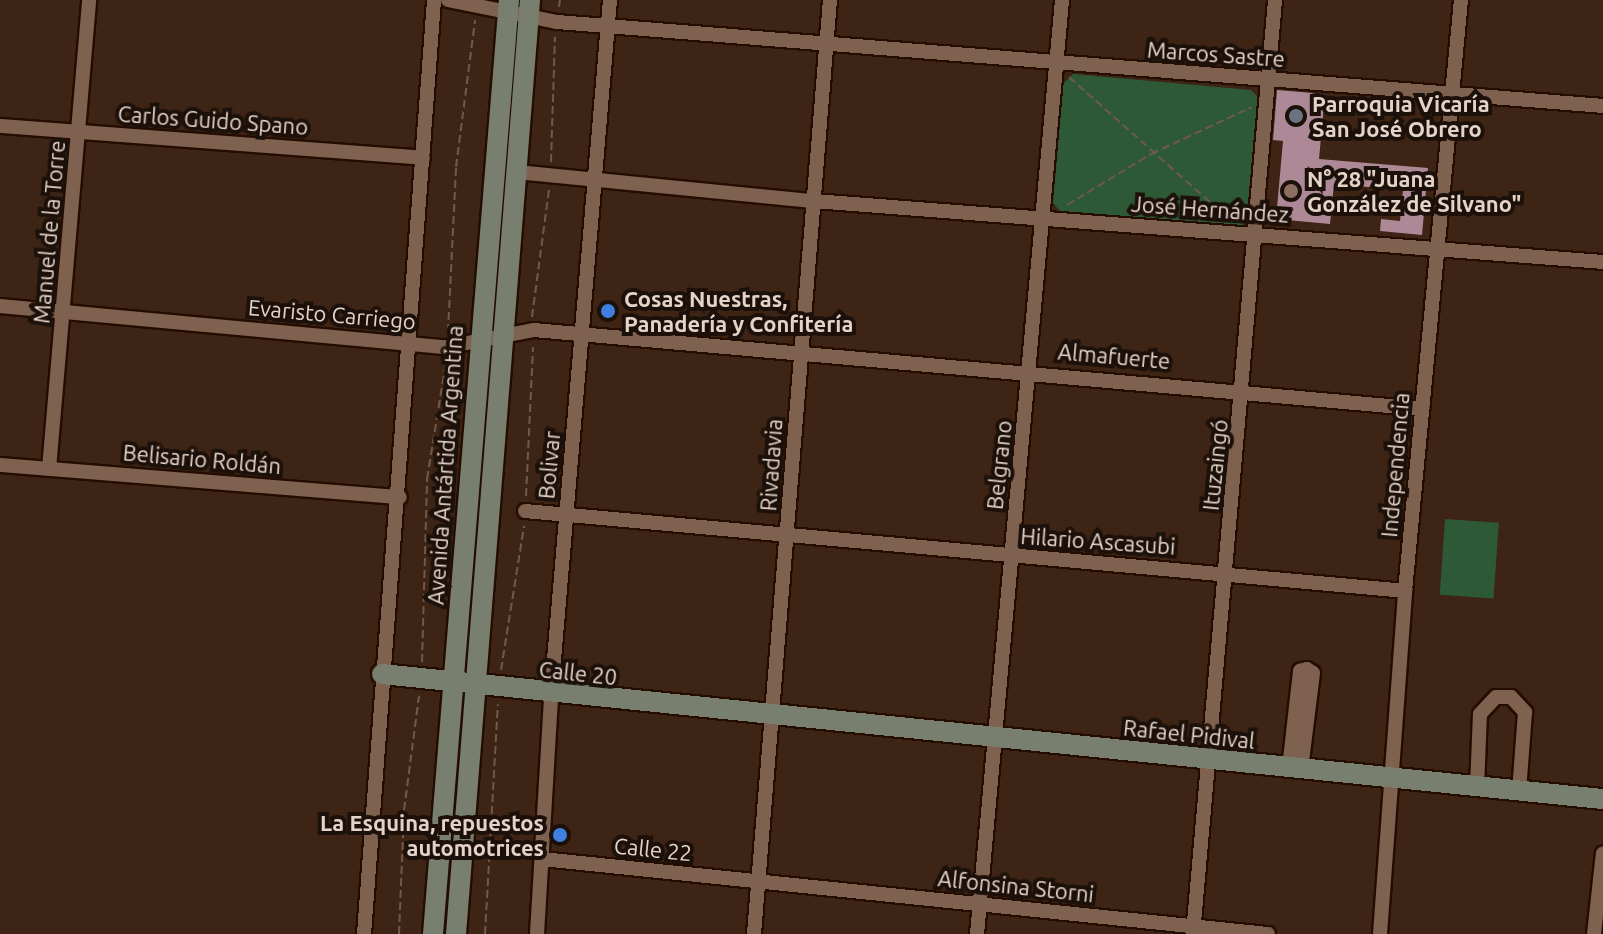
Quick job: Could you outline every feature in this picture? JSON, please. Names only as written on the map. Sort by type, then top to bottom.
[{"type":"main road","name":"Avenida Antártida Argentina","points":[[433,934],[503,333],[516,172],[519,7]]},
{"type":"main road","name":"Avenida Antártida Argentina","points":[[456,934],[478,342],[519,7]]},
{"type":"main road","name":"Calle 20","points":[[382,674],[551,695],[770,716]]},
{"type":"main road","name":"Rafael Pidival","points":[[770,716],[1603,799]]},
{"type":"street","name":"Manuel de la Torre","points":[[49,469],[89,0]]},
{"type":"street","points":[[364,934],[382,674],[400,497],[434,0]]},
{"type":"street","name":"Marcos Sastre","points":[[448,0],[519,7],[608,25],[1057,65],[1603,106]]},
{"type":"street","name":"Bolivar","points":[[537,934],[551,695],[610,0]]},
{"type":"street","name":"Rivadavia","points":[[754,934],[830,0]]},
{"type":"street","name":"Belgrano","points":[[977,934],[1062,0]]},
{"type":"street","name":"Ituzaingó","points":[[1193,930],[1245,389],[1253,235],[1275,0]]},
{"type":"street","name":"Independencia","points":[[1380,934],[1405,591],[1461,0]]},
{"type":"street","name":"Carlos Guido Spano","points":[[0,126],[423,158]]},
{"type":"street","points":[[516,172],[814,201]]},
{"type":"street","name":"José Hernández","points":[[814,201],[1603,262]]},
{"type":"street","name":"Evaristo Carriego","points":[[0,306],[446,347],[478,342],[503,333],[534,330],[802,357]]},
{"type":"street","name":"Almafuerte","points":[[802,357],[1030,371],[1245,389],[1422,409]]},
{"type":"street","name":"Belisario Roldán","points":[[0,465],[400,497]]},
{"type":"street","points":[[525,511],[787,538]]},
{"type":"street","name":"Hilario Ascasubi","points":[[787,538],[1226,573],[1405,591]]},
{"type":"street","points":[[1307,669],[1313,673],[1295,769],[1300,671],[1307,669]]},
{"type":"street","points":[[1477,788],[1480,714],[1496,697],[1511,697],[1525,712],[1519,792]]},
{"type":"street","points":[[1594,934],[1603,853]]},
{"type":"street","name":"Calle 22","points":[[542,859],[759,883]]},
{"type":"street","name":"Alfonsina Storni","points":[[759,883],[980,904],[1193,930],[1268,934]]},
{"type":"path","points":[[559,11],[560,0]]},
{"type":"path","points":[[399,934],[404,810],[421,678],[427,479],[446,347],[456,167],[475,14]]},
{"type":"path","points":[[485,934],[500,735],[497,688],[519,578],[525,511],[534,330],[532,294],[550,175],[555,36]]},
{"type":"path","points":[[1057,65],[1151,154],[1253,235]]},
{"type":"path","points":[[1044,218],[1151,154],[1267,99]]},
{"type":"green space","points":[[1073,74],[1251,90],[1259,98],[1250,217],[1241,227],[1061,212],[1053,203],[1063,84]]},
{"type":"green space","points":[[1445,519],[1499,523],[1494,599],[1440,595]]},
{"type":"building","points":[[1277,90],[1325,94],[1319,159],[1428,168],[1422,235],[1380,231],[1381,219],[1400,221],[1403,190],[1334,184],[1330,224],[1276,219],[1283,141],[1273,140]]},
{"type":"place","name":"Parroquia Vicaría San José Obrero","points":[[1296,116]]},
{"type":"place","name":"N° 28 \"Juana González de Silvano\"","points":[[1291,191]]},
{"type":"place","name":"Cosas Nuestras, Panadería y Confitería","points":[[608,311]]},
{"type":"place","name":"La Esquina, repuestos automotrices","points":[[560,835]]}]
